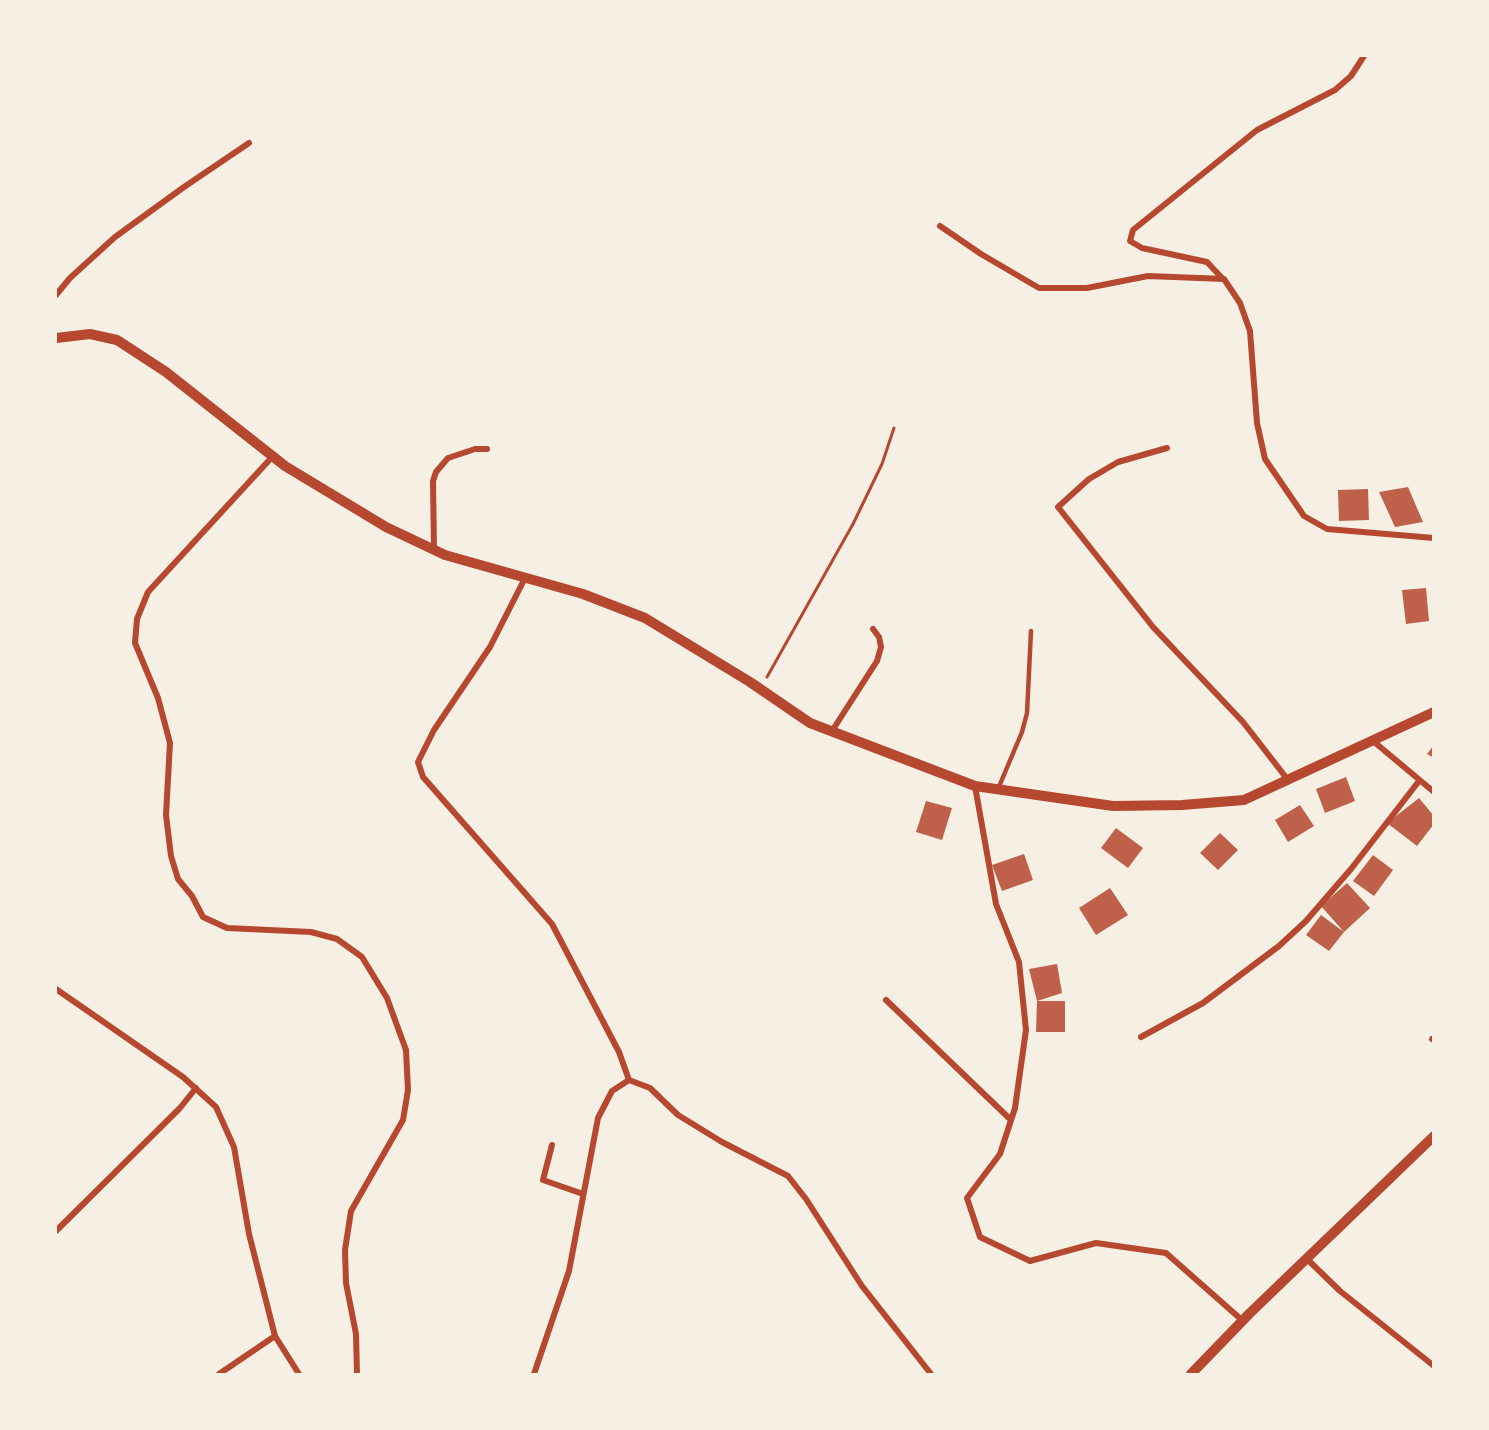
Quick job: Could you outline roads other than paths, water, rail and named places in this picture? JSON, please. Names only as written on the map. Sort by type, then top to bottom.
[{"type":"street","points":[[1364,56],[1351,76],[1335,90],[1257,130],[1133,230],[1130,241],[1142,248],[1207,262],[1224,279],[1240,303],[1250,331],[1257,423],[1265,459],[1304,516],[1327,529],[1434,538]]},
{"type":"street","points":[[56,295],[70,278],[115,237],[249,143]]},
{"type":"street","points":[[940,226],[981,254],[1039,288],[1087,288],[1148,276],[1224,279]]},
{"type":"street","points":[[56,338],[90,334],[117,340],[166,372],[285,466],[386,527],[445,555],[583,594],[645,618],[760,689],[810,723],[975,786],[1113,806],[1182,805],[1244,800],[1434,712]]},
{"type":"street","points":[[1167,448],[1118,462],[1089,479],[1058,507],[1153,627],[1243,722],[1288,780]]},
{"type":"street","points":[[434,550],[433,481],[436,472],[448,458],[476,449],[487,449]]},
{"type":"street","points":[[273,456],[148,592],[137,619],[135,643],[158,698],[170,743],[165,815],[171,856],[178,879],[192,896],[203,916],[226,928],[311,932],[337,939],[362,957],[387,998],[406,1050],[408,1090],[403,1120],[351,1211],[345,1250],[346,1283],[356,1334],[357,1374]]},
{"type":"street","points":[[525,578],[490,647],[434,730],[418,762],[423,777],[552,924],[619,1052],[629,1080],[650,1088],[678,1115],[722,1142],[788,1176],[862,1286],[931,1374]]},
{"type":"street","points":[[832,731],[878,661],[881,647],[879,637],[873,629]]},
{"type":"street","points":[[1372,740],[1419,782],[1434,792]]},
{"type":"street","points":[[1141,1037],[1203,1003],[1293,933],[1321,906],[1419,782]]},
{"type":"street","points":[[975,786],[996,904],[1019,962],[1026,1030],[1016,1108],[1000,1154],[967,1198],[980,1237],[1030,1261],[1096,1243],[1166,1253],[1243,1321]]},
{"type":"street","points":[[56,989],[183,1077],[216,1107],[234,1147],[249,1234],[276,1336],[298,1374]]},
{"type":"street","points":[[886,1000],[1011,1120]]},
{"type":"street","points":[[534,1374],[569,1271],[598,1118],[612,1091],[629,1080]]},
{"type":"street","points":[[56,1231],[180,1108],[196,1088]]},
{"type":"street","points":[[1191,1374],[1434,1136]]},
{"type":"street","points":[[552,1145],[543,1180],[583,1194]]},
{"type":"street","points":[[1307,1258],[1340,1291],[1434,1366]]},
{"type":"street","points":[[219,1374],[276,1336]]},
{"type":"lane","points":[[998,789],[1022,732],[1027,713],[1031,631]]}]
